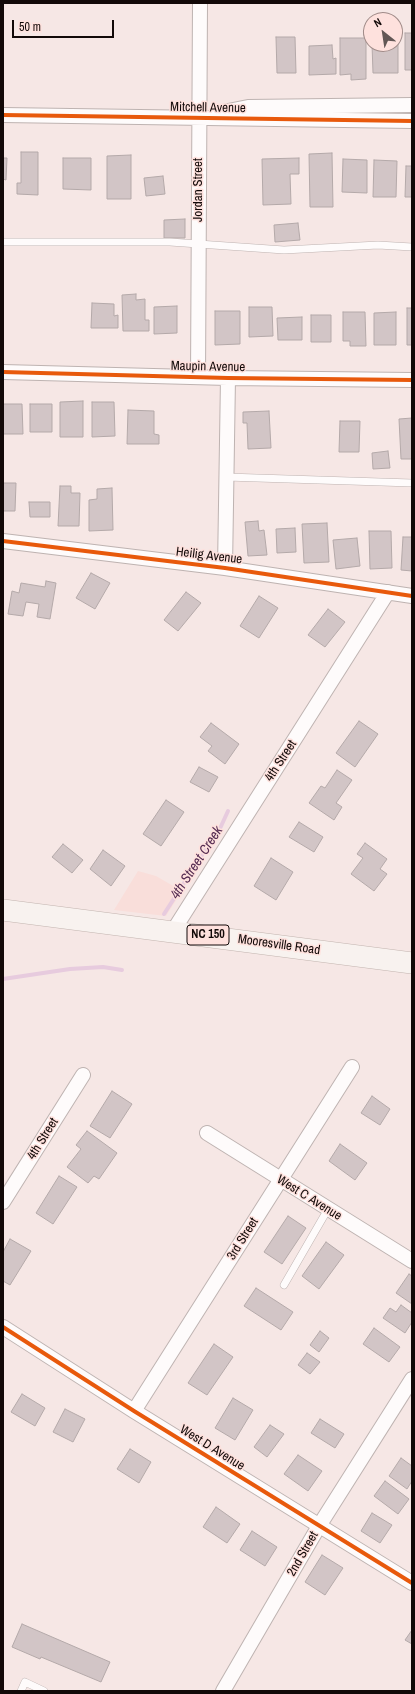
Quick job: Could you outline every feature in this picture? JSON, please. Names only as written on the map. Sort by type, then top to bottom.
[{"type":"main road","name":"Mooresville Road","points":[[3,910],[412,962]]},
{"type":"street","name":"Jordan Street","points":[[198,377],[200,3]]},
{"type":"street","name":"Mitchell Avenue","points":[[199,118],[248,107],[412,105]]},
{"type":"street","name":"Mitchell Avenue","points":[[3,115],[412,121]]},
{"type":"street","name":"Maupin Avenue","points":[[3,372],[228,378],[412,380]]},
{"type":"street","points":[[225,568],[228,378]]},
{"type":"street","name":"Heilig Avenue","points":[[3,541],[225,568],[412,596]]},
{"type":"street","name":"4th Street","points":[[173,931],[388,592]]},
{"type":"street","name":"3rd Street","points":[[134,1411],[352,1067]]},
{"type":"street","name":"4th Street","points":[[3,1202],[83,1075]]},
{"type":"street","name":"West C Avenue","points":[[207,1133],[280,1180],[412,1261]]},
{"type":"street","name":"West D Avenue","points":[[3,1327],[134,1411],[412,1583]]},
{"type":"street","name":"2nd Street","points":[[223,1691],[319,1526],[412,1379]]},
{"type":"lane","points":[[3,242],[170,242],[284,250],[378,245],[412,247]]},
{"type":"lane","points":[[226,477],[412,484]]},
{"type":"lane","points":[[284,1285],[328,1209]]},
{"type":"lane","points":[[21,1691],[25,1682],[44,1691]]},
{"type":"shaded area","points":[[138,871],[156,876],[182,891],[166,916],[114,910]]},
{"type":"building","points":[[405,33],[412,33],[412,70],[405,70]]},
{"type":"building","points":[[276,37],[295,37],[296,73],[277,73]]},
{"type":"building","points":[[340,38],[363,38],[363,52],[366,52],[366,79],[351,80],[351,74],[340,75]]},
{"type":"building","points":[[332,45],[333,59],[336,58],[336,74],[309,75],[309,46]]},
{"type":"building","points":[[372,52],[398,52],[398,73],[373,73]]},
{"type":"building","points":[[21,152],[38,152],[38,195],[17,194],[17,183],[21,183]]},
{"type":"building","points":[[332,153],[333,207],[310,207],[309,154]]},
{"type":"building","points":[[131,155],[131,199],[107,199],[107,156]]},
{"type":"building","points":[[3,158],[7,158],[6,180],[3,179]]},
{"type":"building","points":[[63,158],[91,158],[91,190],[63,189]]},
{"type":"building","points":[[299,158],[299,174],[290,174],[291,204],[263,205],[262,159]]},
{"type":"building","points":[[343,159],[367,160],[367,193],[342,192]]},
{"type":"building","points":[[374,160],[397,161],[396,197],[373,197]]},
{"type":"building","points":[[406,166],[412,166],[412,197],[405,197]]},
{"type":"building","points":[[163,176],[165,194],[146,196],[144,178]]},
{"type":"building","points":[[185,219],[185,238],[164,238],[164,220]]},
{"type":"building","points":[[298,223],[300,240],[275,242],[274,225]]},
{"type":"building","points":[[136,294],[136,300],[145,299],[145,320],[149,320],[149,331],[123,331],[122,295]]},
{"type":"building","points":[[92,303],[114,304],[114,316],[118,315],[118,328],[91,328]]},
{"type":"building","points":[[177,306],[177,333],[154,334],[154,307]]},
{"type":"building","points":[[249,307],[272,307],[273,336],[249,337]]},
{"type":"building","points":[[407,308],[412,308],[412,345],[407,345]]},
{"type":"building","points":[[215,311],[240,311],[240,344],[215,345]]},
{"type":"building","points":[[343,312],[365,312],[366,346],[350,346],[350,341],[343,341]]},
{"type":"building","points":[[396,312],[396,345],[374,345],[374,313]]},
{"type":"building","points":[[311,315],[331,315],[331,342],[311,342]]},
{"type":"building","points":[[302,317],[302,340],[278,340],[277,318]]},
{"type":"building","points":[[83,401],[83,437],[60,437],[60,402]]},
{"type":"building","points":[[92,402],[114,402],[115,436],[92,437]]},
{"type":"building","points":[[3,404],[22,404],[23,434],[3,434]]},
{"type":"building","points":[[30,404],[52,404],[52,432],[30,432]]},
{"type":"building","points":[[128,410],[154,411],[154,434],[159,435],[159,444],[127,444]]},
{"type":"building","points":[[269,411],[271,448],[248,449],[247,423],[243,423],[243,412]]},
{"type":"building","points":[[412,418],[412,459],[401,459],[399,419]]},
{"type":"building","points":[[340,421],[360,421],[359,452],[339,452]]},
{"type":"building","points":[[388,451],[390,468],[373,469],[372,453]]},
{"type":"building","points":[[3,483],[16,483],[15,511],[3,511]]},
{"type":"building","points":[[60,486],[71,486],[71,493],[80,493],[79,526],[58,526]]},
{"type":"building","points":[[112,488],[113,530],[89,531],[89,500],[97,499],[97,489]]},
{"type":"building","points":[[29,502],[50,502],[50,517],[30,517]]},
{"type":"building","points":[[258,521],[259,531],[264,530],[267,555],[248,556],[245,522]]},
{"type":"building","points":[[327,523],[329,562],[304,563],[302,524]]},
{"type":"building","points":[[295,528],[296,552],[277,553],[276,529]]},
{"type":"building","points":[[369,531],[391,531],[392,568],[370,569]]},
{"type":"building","points":[[403,537],[412,537],[412,571],[401,570]]},
{"type":"building","points":[[357,538],[360,566],[336,569],[333,540]]},
{"type":"building","points":[[91,573],[110,583],[95,609],[76,598]]},
{"type":"building","points":[[46,581],[56,583],[50,619],[37,617],[39,604],[26,602],[23,616],[8,614],[12,591],[19,593],[21,583],[45,587]]},
{"type":"building","points":[[186,592],[201,603],[178,631],[164,620]]},
{"type":"building","points":[[259,596],[278,608],[259,638],[240,626]]},
{"type":"building","points":[[328,609],[345,622],[325,647],[308,635]]},
{"type":"building","points":[[359,721],[378,734],[355,767],[336,753]]},
{"type":"building","points":[[211,723],[239,744],[225,764],[208,751],[212,746],[200,737]]},
{"type":"building","points":[[199,767],[218,777],[209,792],[190,782]]},
{"type":"building","points":[[337,770],[352,780],[336,803],[342,807],[334,820],[309,803],[321,786],[325,788]]},
{"type":"building","points":[[166,800],[184,812],[161,846],[143,834]]},
{"type":"building","points":[[299,822],[323,837],[314,852],[289,837]]},
{"type":"building","points":[[365,843],[387,859],[380,869],[387,874],[374,891],[351,874],[363,858],[357,854]]},
{"type":"building","points":[[63,844],[83,860],[72,873],[52,857]]},
{"type":"building","points":[[103,850],[125,866],[111,886],[90,869]]},
{"type":"building","points":[[271,858],[293,872],[276,900],[254,886]]},
{"type":"building","points":[[112,1091],[132,1104],[110,1138],[90,1126]]},
{"type":"building","points":[[372,1096],[390,1109],[380,1125],[361,1113]]},
{"type":"building","points":[[87,1131],[117,1153],[99,1179],[94,1176],[88,1183],[67,1167],[81,1149],[76,1145]]},
{"type":"building","points":[[340,1144],[367,1163],[355,1180],[329,1161]]},
{"type":"building","points":[[59,1176],[77,1187],[53,1224],[36,1213]]},
{"type":"building","points":[[288,1216],[306,1228],[282,1264],[264,1252]]},
{"type":"building","points":[[10,1239],[31,1251],[10,1285],[3,1281],[3,1252]]},
{"type":"building","points":[[326,1242],[344,1255],[319,1289],[302,1276]]},
{"type":"building","points":[[409,1274],[412,1276],[412,1304],[396,1293]]},
{"type":"building","points":[[256,1288],[293,1312],[281,1330],[244,1306]]},
{"type":"building","points":[[401,1305],[412,1313],[412,1322],[405,1333],[383,1318],[390,1308],[396,1312]]},
{"type":"building","points":[[374,1328],[400,1347],[389,1362],[363,1344]]},
{"type":"building","points":[[320,1331],[329,1338],[319,1352],[310,1345]]},
{"type":"building","points":[[214,1344],[233,1357],[207,1395],[188,1383]]},
{"type":"building","points":[[307,1353],[320,1362],[310,1374],[298,1365]]},
{"type":"building","points":[[22,1394],[45,1408],[35,1426],[11,1412]]},
{"type":"building","points":[[233,1398],[253,1410],[235,1440],[215,1428]]},
{"type":"building","points":[[65,1409],[85,1419],[73,1442],[53,1432]]},
{"type":"building","points":[[320,1419],[344,1434],[335,1448],[311,1433]]},
{"type":"building","points":[[270,1425],[284,1434],[267,1457],[254,1447]]},
{"type":"building","points":[[130,1449],[151,1462],[139,1483],[117,1469]]},
{"type":"building","points":[[298,1455],[322,1471],[308,1491],[284,1474]]},
{"type":"building","points":[[401,1458],[412,1466],[412,1481],[407,1489],[389,1476]]},
{"type":"building","points":[[385,1481],[409,1499],[398,1514],[374,1496]]},
{"type":"building","points":[[216,1507],[240,1524],[227,1543],[203,1527]]},
{"type":"building","points":[[372,1513],[392,1525],[380,1543],[361,1531]]},
{"type":"building","points":[[252,1531],[277,1547],[265,1566],[240,1550]]},
{"type":"building","points":[[322,1555],[343,1568],[325,1595],[305,1582]]},
{"type":"building","points":[[22,1624],[110,1662],[101,1682],[41,1657],[40,1659],[12,1647]]},
{"type":"building","points":[[412,1630],[412,1644],[405,1640]]},
{"type":"waterway","name":"4th Street Creek","points":[[164,914],[204,852],[217,835],[228,811]]},
{"type":"waterway","points":[[3,979],[70,969],[103,967],[122,970]]},
{"type":"cycle path","points":[[3,115],[412,121]]},
{"type":"cycle path","points":[[3,372],[228,378],[412,380]]},
{"type":"cycle path","points":[[3,541],[225,568],[412,596]]},
{"type":"cycle path","points":[[3,1327],[134,1411],[412,1583]]}]
